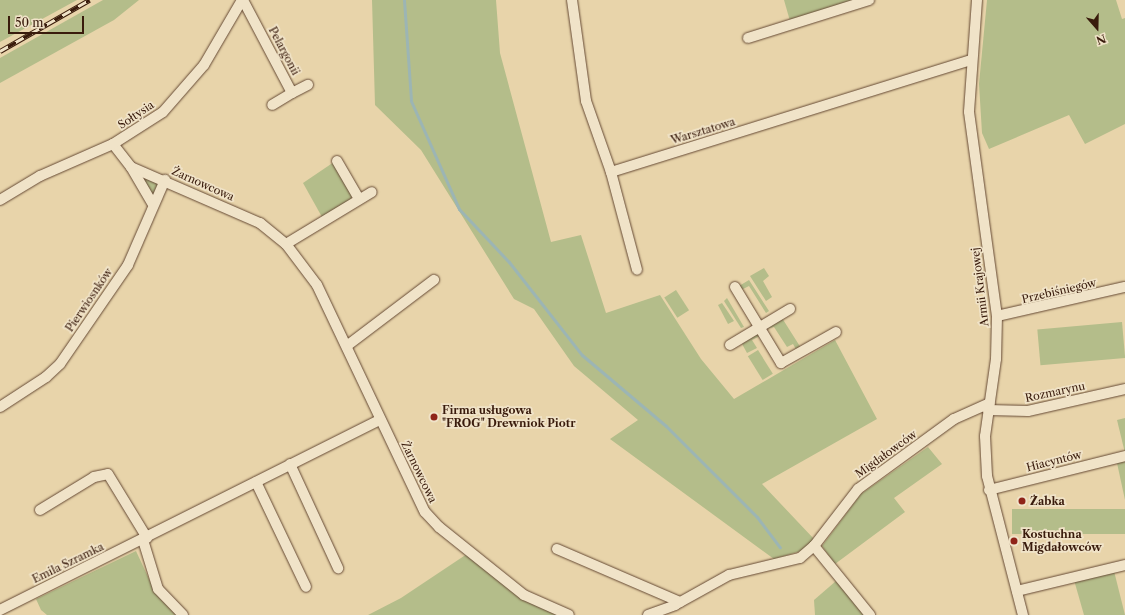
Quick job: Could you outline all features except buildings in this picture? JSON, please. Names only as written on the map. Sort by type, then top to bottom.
[{"type":"street","name":"Pelargonii","points":[[242,0],[292,92],[272,105]]},
{"type":"street","name":"Sołtysia","points":[[0,200],[40,176],[113,144],[146,125],[184,91],[204,65],[242,0]]},
{"type":"street","points":[[572,0],[586,101],[611,172],[637,270]]},
{"type":"street","points":[[748,38],[869,0]]},
{"type":"street","name":"Armii Krajowej","points":[[977,0],[971,60],[970,127],[997,316],[985,449],[989,490],[1023,615]]},
{"type":"street","name":"Warsztatowa","points":[[611,172],[971,60]]},
{"type":"street","points":[[292,92],[308,85]]},
{"type":"street","name":"Żarnowcowa","points":[[113,144],[132,167],[165,180],[260,223],[286,244],[317,285],[348,345],[380,420],[425,512],[439,527],[524,594],[569,615]]},
{"type":"street","points":[[337,161],[359,199]]},
{"type":"street","points":[[132,167],[152,203]]},
{"type":"street","name":"Pierwiosnków","points":[[0,407],[46,377],[60,364],[128,265],[152,203],[165,180]]},
{"type":"street","points":[[286,244],[372,192]]},
{"type":"street","points":[[348,345],[434,280]]},
{"type":"street","points":[[735,287],[780,363],[785,364],[836,332]]},
{"type":"street","name":"Przebiśniegów","points":[[997,316],[1125,287]]},
{"type":"street","points":[[730,345],[790,309]]},
{"type":"street","name":"Rozmarynu","points":[[989,406],[1028,411],[1125,389]]},
{"type":"street","name":"Migdałowców","points":[[648,615],[680,602],[722,578],[800,558],[814,546],[858,489],[954,419],[989,406]]},
{"type":"street","name":"Emila Szramka","points":[[0,610],[145,539],[290,464],[380,420]]},
{"type":"street","name":"Hiacyntów","points":[[989,490],[1125,456]]},
{"type":"street","points":[[290,464],[338,568]]},
{"type":"street","points":[[40,510],[94,476],[108,474],[145,539],[158,589],[183,615]]},
{"type":"street","points":[[256,482],[306,587]]},
{"type":"street","points":[[814,546],[870,615]]},
{"type":"street","points":[[557,548],[680,602]]},
{"type":"street","points":[[1017,591],[1125,565]]},
{"type":"green space","points":[[0,0],[77,0],[0,42]]},
{"type":"green space","points":[[103,0],[139,0],[114,20],[0,83],[0,58]]},
{"type":"green space","points":[[372,0],[496,0],[500,53],[551,242],[581,235],[606,313],[660,295],[701,359],[734,399],[835,340],[877,419],[762,484],[814,539],[801,551],[774,559],[610,439],[638,420],[574,366],[534,309],[514,299],[421,150],[375,105]]},
{"type":"green space","points":[[784,0],[853,0],[790,21]]},
{"type":"green space","points":[[987,0],[1116,0],[1122,19],[1125,18],[1125,124],[1085,144],[1069,115],[989,149],[982,133],[979,84]]},
{"type":"green space","points":[[334,162],[352,193],[351,200],[322,217],[303,183]]},
{"type":"green space","points":[[141,176],[158,184],[153,195],[151,196]]},
{"type":"green space","points":[[764,268],[769,276],[763,281],[772,297],[766,301],[750,276]]},
{"type":"green space","points":[[749,280],[769,311],[766,313],[749,286],[741,290],[739,286]]},
{"type":"green space","points":[[676,290],[689,310],[677,318],[664,298]]},
{"type":"green space","points":[[727,298],[744,327],[741,328],[724,301]]},
{"type":"green space","points":[[722,303],[734,321],[728,324],[718,305]]},
{"type":"green space","points":[[782,318],[801,348],[797,351],[793,344],[787,347],[774,327],[766,329]]},
{"type":"green space","points":[[1122,322],[1125,358],[1040,365],[1037,329]]},
{"type":"green space","points":[[756,334],[760,336],[752,340],[757,348],[747,353],[741,342]]},
{"type":"green space","points":[[758,350],[773,374],[763,380],[748,356]]},
{"type":"green space","points":[[1125,418],[1125,453],[1117,420]]},
{"type":"green space","points":[[928,447],[942,464],[894,498],[905,512],[835,564],[822,546],[861,494]]},
{"type":"green space","points":[[1125,461],[1125,500],[1117,463]]},
{"type":"green space","points":[[1012,509],[1125,509],[1125,534],[1012,534]]},
{"type":"green space","points":[[136,551],[156,594],[176,615],[47,615],[41,610],[36,599]]},
{"type":"green space","points":[[467,554],[559,615],[368,615],[401,598]]},
{"type":"green space","points":[[1114,571],[1125,615],[1084,615],[1074,580]]},
{"type":"green space","points":[[836,581],[864,615],[815,615],[814,600]]},
{"type":"waterway","points":[[404,0],[411,101],[459,209],[509,262],[582,355],[666,426],[757,517],[780,547]]},
{"type":"railway","points":[[0,51],[89,0]]},
{"type":"place","name":"Firma usługowa \"FROG\" Drewniok Piotr","points":[[434,417]]},
{"type":"place","name":"Żabka","points":[[1022,501]]},
{"type":"place","name":"Kostuchna Migdałowców","points":[[1014,541]]}]
